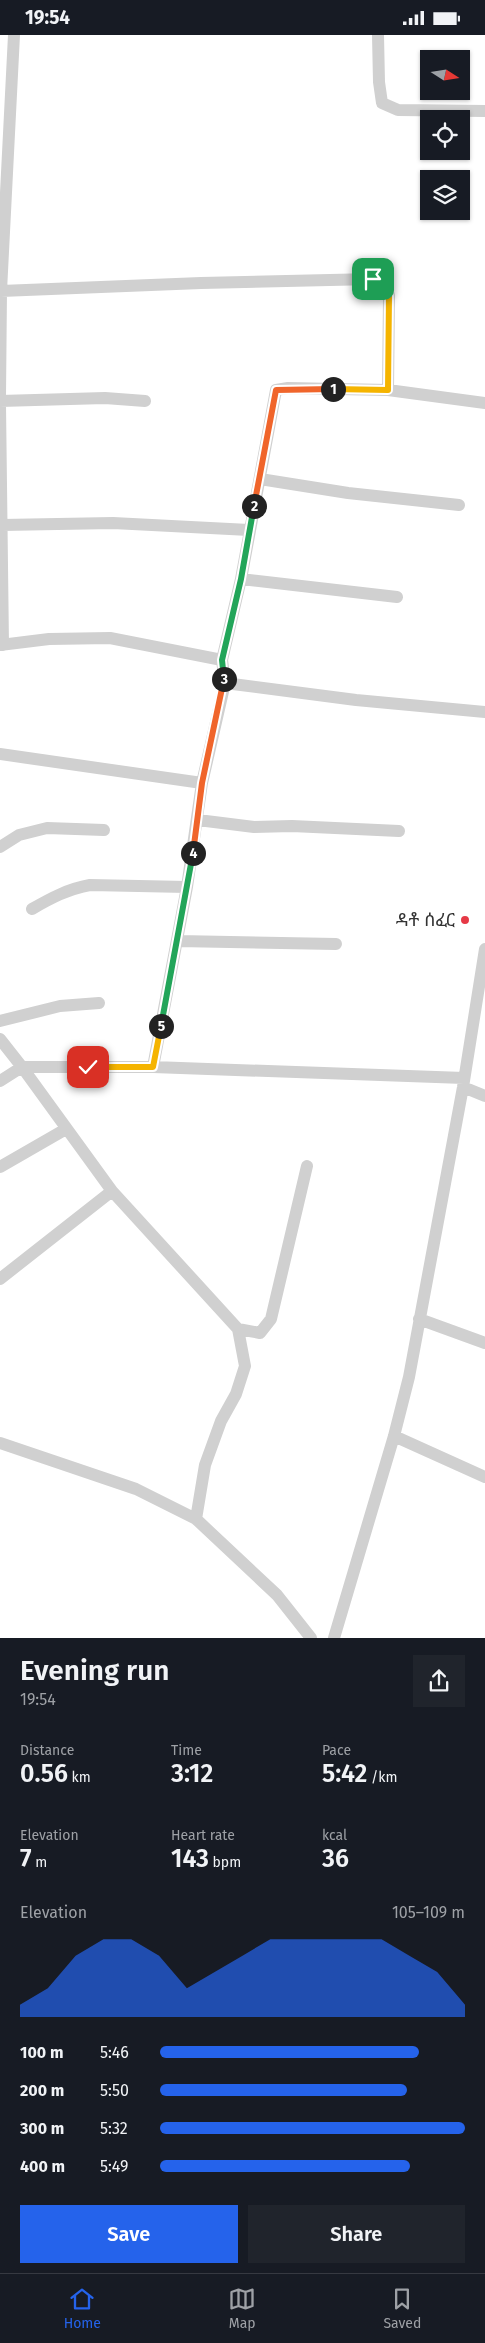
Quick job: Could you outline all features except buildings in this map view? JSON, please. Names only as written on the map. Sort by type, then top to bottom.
[{"type":"street","points":[[0,396],[1,291],[14,35]]},
{"type":"street","points":[[378,35],[382,103],[398,110],[485,111]]},
{"type":"street","points":[[1,291],[200,283],[373,279],[386,282],[389,296],[388,390]]},
{"type":"street","points":[[153,1067],[178,941],[198,820],[202,783],[225,683],[222,660],[241,579],[276,390],[288,388],[388,390],[485,403]]},
{"type":"street","points":[[0,401],[105,398],[145,401]]},
{"type":"street","points":[[0,405],[2,645],[49,639],[110,638],[222,660]]},
{"type":"street","points":[[260,479],[348,493],[459,505]]},
{"type":"street","points":[[2,525],[113,523],[249,531]]},
{"type":"street","points":[[241,579],[398,597]]},
{"type":"street","points":[[225,683],[356,700],[485,712]]},
{"type":"street","points":[[0,754],[202,783]]},
{"type":"street","points":[[198,820],[254,827],[292,826],[399,831]]},
{"type":"street","points":[[0,847],[19,835],[47,828],[104,830]]},
{"type":"street","points":[[32,909],[52,897],[74,888],[90,885],[187,887]]},
{"type":"street","points":[[178,941],[336,944]]},
{"type":"street","points":[[334,1638],[410,1377],[419,1319],[464,1082],[484,967],[485,949]]},
{"type":"street","points":[[0,1021],[60,1006],[99,1003]]},
{"type":"street","points":[[0,1039],[112,1191],[238,1329],[245,1366],[236,1394],[222,1421],[205,1465],[196,1519]]},
{"type":"street","points":[[0,1081],[22,1067],[153,1067],[464,1082],[485,1095]]},
{"type":"street","points":[[0,1167],[66,1129]]},
{"type":"street","points":[[238,1329],[260,1333],[271,1319],[307,1165]]},
{"type":"street","points":[[0,1279],[112,1191]]},
{"type":"street","points":[[419,1319],[485,1343]]},
{"type":"street","points":[[394,1436],[485,1477]]},
{"type":"street","points":[[0,1443],[136,1489],[196,1519],[277,1595],[311,1638]]},
{"type":"place","name":"ዳቶ ሰፈር","points":[[465,920]]},
{"type":"route","points":[[88,1067],[153,1067],[178,941],[198,820],[202,783],[225,683],[222,660],[241,579],[272,403],[276,390],[288,388],[388,390],[389,296],[386,282],[373,279]]}]
